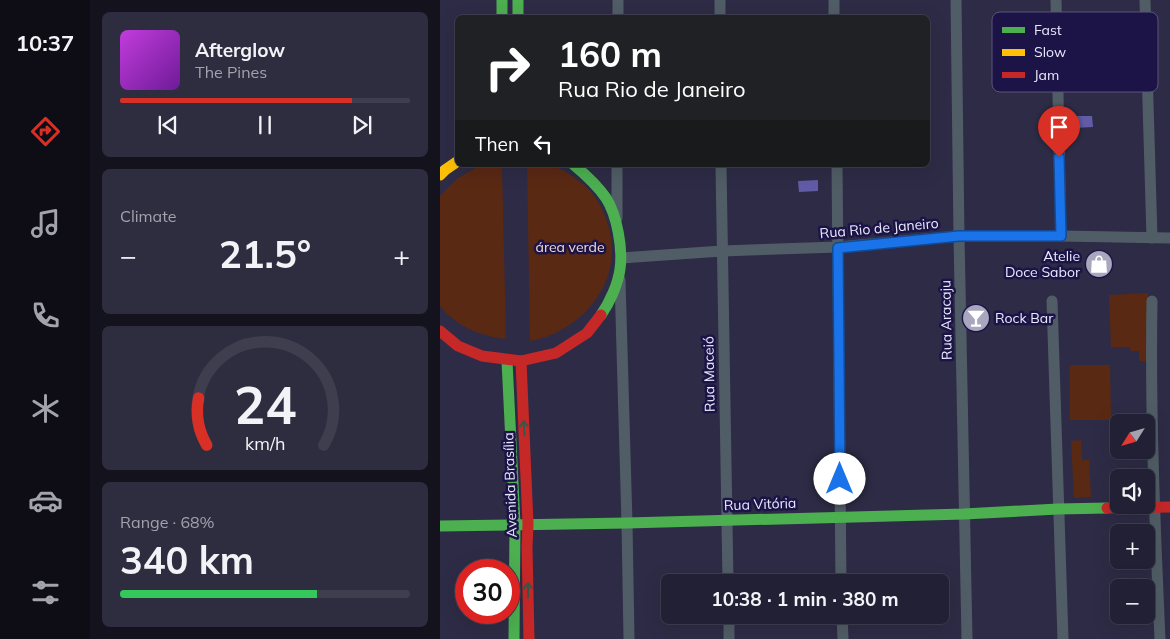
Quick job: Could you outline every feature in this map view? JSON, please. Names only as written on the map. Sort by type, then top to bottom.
[{"type":"street","points":[[502,0],[502,15]]},
{"type":"street","points":[[518,0],[518,15]]},
{"type":"street","points":[[618,0],[618,15]]},
{"type":"street","points":[[720,0],[720,15]]},
{"type":"street","points":[[834,0],[834,15]]},
{"type":"street","name":"Rua Aracaju","points":[[956,0],[967,639]]},
{"type":"street","points":[[1058,92],[1061,236]]},
{"type":"street","points":[[1148,92],[1152,238]]},
{"type":"street","points":[[440,175],[455,163]]},
{"type":"street","points":[[576,167],[591,179],[607,200],[617,224]]},
{"type":"street","points":[[617,167],[617,224],[621,258],[629,639]]},
{"type":"street","name":"Rua Maceió","points":[[721,167],[728,574]]},
{"type":"street","points":[[837,167],[841,574]]},
{"type":"street","name":"Rua Rio de Janeiro","points":[[621,258],[722,251],[838,248],[959,236],[1170,238]]},
{"type":"street","points":[[440,331],[458,346],[482,356],[507,361],[521,361],[556,352],[587,333],[609,304],[620,270]]},
{"type":"street","points":[[1052,301],[1063,639]]},
{"type":"street","points":[[1152,301],[1153,469]]},
{"type":"street","name":"Avenida Brasília","points":[[507,361],[514,524],[514,639]]},
{"type":"street","name":"Avenida Brasília","points":[[521,361],[528,524],[529,639]]},
{"type":"street","name":"Rua Vitória","points":[[1155,507],[1170,507]]},
{"type":"street","name":"Rua Vitória","points":[[440,526],[964,514],[1110,508]]},
{"type":"street","points":[[1154,514],[1160,639]]},
{"type":"street","points":[[729,624],[729,639]]},
{"type":"street","points":[[842,624],[843,639]]},
{"type":"green space","name":"área verde","points":[[477,167],[502,167],[506,339],[487,336],[461,325],[440,306],[440,196],[458,178]]},
{"type":"green space","name":"área verde","points":[[527,167],[556,167],[585,186],[593,194],[602,209],[611,240],[611,260],[606,280],[597,297],[584,313],[569,326],[550,335],[530,341]]},
{"type":"green space","points":[[1148,293],[1149,361],[1139,361],[1139,351],[1131,351],[1130,347],[1111,347],[1109,295]]},
{"type":"green space","points":[[1070,365],[1110,365],[1110,420],[1070,420]]},
{"type":"green space","points":[[1081,440],[1082,460],[1089,460],[1091,497],[1074,498],[1071,441]]},
{"type":"shaded area","points":[[1073,116],[1092,116],[1093,127],[1074,128]]},
{"type":"shaded area","points":[[818,180],[818,191],[799,192],[798,181]]},
{"type":"traffic: fast","points":[[502,0],[502,15]]},
{"type":"traffic: fast","points":[[518,0],[518,15]]},
{"type":"traffic: fast","points":[[576,167],[591,180],[606,198],[613,213],[618,232],[621,252],[619,275],[613,293],[601,315]]},
{"type":"traffic: fast","points":[[507,361],[515,524],[514,639]]},
{"type":"traffic: fast","points":[[440,526],[964,514],[1107,508]]},
{"type":"traffic: slow","points":[[440,175],[455,163]]},
{"type":"traffic: jam","points":[[440,331],[458,346],[482,356],[521,361],[556,353],[587,333],[601,315]]},
{"type":"traffic: jam","points":[[521,361],[528,524],[529,639]]},
{"type":"traffic: jam","points":[[1107,508],[1170,507]]},
{"type":"place","name":"Atelie Doce Sabor","points":[[1099,264]]},
{"type":"place","name":"Rock Bar","points":[[976,318]]},
{"type":"route","points":[[840,479],[838,248],[959,236],[1061,236],[1059,157]]}]
